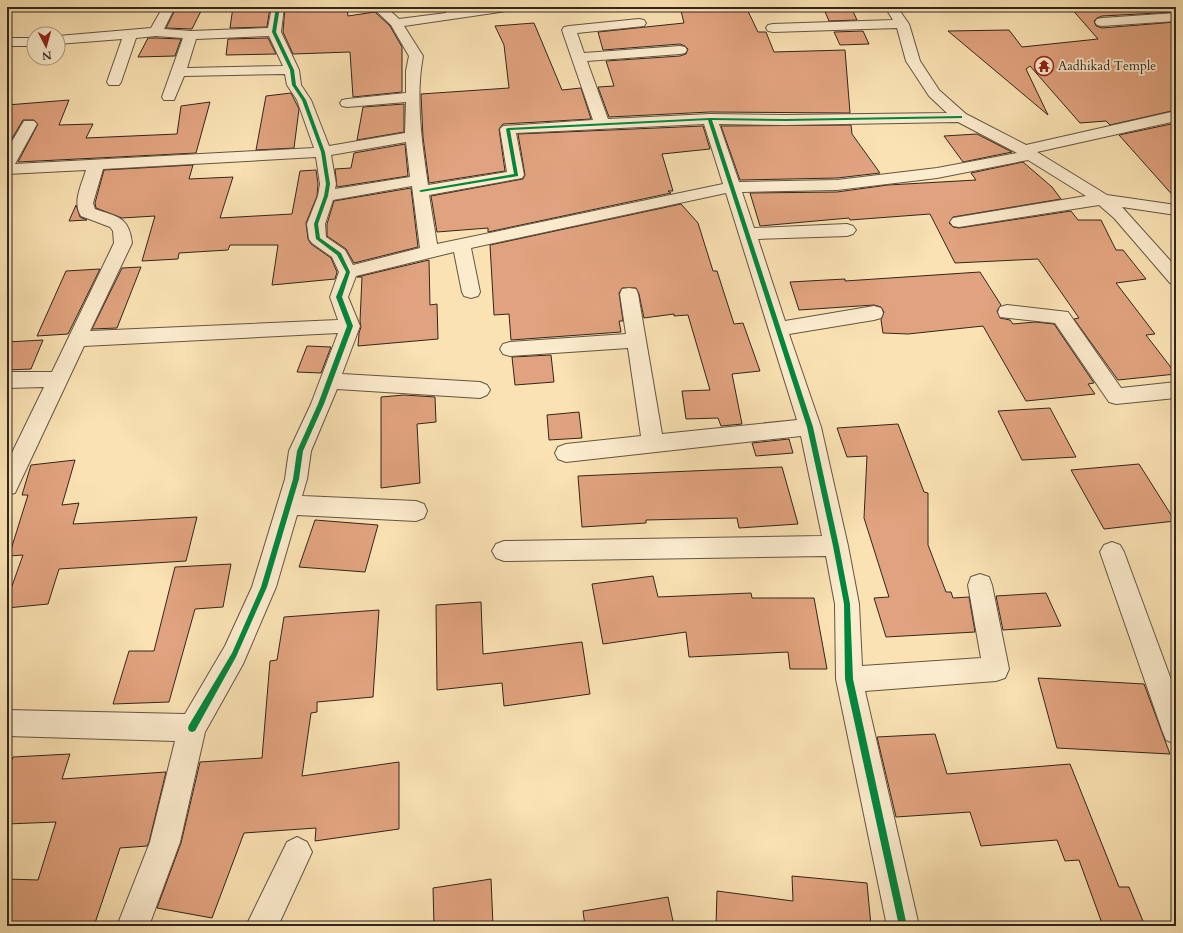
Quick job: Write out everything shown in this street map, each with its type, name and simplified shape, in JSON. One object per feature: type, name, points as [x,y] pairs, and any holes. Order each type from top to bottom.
[{"type":"street","points":[[156,32],[168,7]]},
{"type":"street","points":[[133,926],[165,842],[192,728],[234,655],[266,580],[296,479],[300,451],[321,404],[350,326],[339,297],[348,272],[339,254],[318,239],[316,224],[326,196],[328,184],[323,152],[304,100],[294,85],[292,70],[274,32],[278,7]]},
{"type":"street","points":[[378,7],[396,23],[416,56],[413,71],[413,136],[429,252]]},
{"type":"street","points":[[891,7],[902,24],[913,61],[934,93],[961,117],[1008,140],[1102,199],[1120,214],[1176,279]]},
{"type":"street","points":[[396,23],[453,11],[500,8]]},
{"type":"street","points":[[1102,22],[1176,17]]},
{"type":"street","points":[[602,125],[569,30],[640,23]]},
{"type":"street","points":[[773,28],[902,24]]},
{"type":"street","points":[[66,39],[156,32],[191,35],[274,32]]},
{"type":"street","points":[[114,82],[130,34]]},
{"type":"street","points":[[169,97],[191,35]]},
{"type":"street","points":[[7,42],[26,42]]},
{"type":"street","points":[[578,58],[680,50]]},
{"type":"street","points":[[179,72],[292,70]]},
{"type":"street","points":[[347,103],[413,97]]},
{"type":"street","points":[[348,272],[429,252],[732,187],[837,185],[937,173],[1027,153],[1176,116]]},
{"type":"street","points":[[326,196],[516,175],[508,129],[710,120],[961,117]]},
{"type":"street","points":[[710,120],[810,427],[847,604],[849,679],[903,926]]},
{"type":"street","points":[[7,164],[29,124]]},
{"type":"street","points":[[7,169],[323,152],[413,136]]},
{"type":"street","points":[[7,486],[60,379],[123,243],[122,230],[116,223],[88,212],[85,203],[96,164]]},
{"type":"street","points":[[959,222],[1102,199],[1176,210]]},
{"type":"street","points":[[748,234],[847,230]]},
{"type":"street","points":[[462,245],[471,292]]},
{"type":"street","points":[[629,294],[653,444]]},
{"type":"street","points":[[1007,312],[1060,317],[1116,396],[1176,390]]},
{"type":"street","points":[[778,329],[874,313]]},
{"type":"street","points":[[78,339],[350,326]]},
{"type":"street","points":[[510,349],[636,340]]},
{"type":"street","points":[[7,380],[60,379]]},
{"type":"street","points":[[329,381],[480,390]]},
{"type":"street","points":[[566,453],[810,427]]},
{"type":"street","points":[[288,505],[416,511]]},
{"type":"street","points":[[504,551],[836,546]]},
{"type":"street","points":[[1112,552],[1176,730]]},
{"type":"street","points":[[849,679],[996,669],[980,585]]},
{"type":"street","points":[[7,723],[192,728]]},
{"type":"street","points":[[262,926],[297,852]]},
{"type":"building","points":[[203,7],[192,29],[166,28],[176,8]]},
{"type":"building","points":[[233,7],[270,7],[267,27],[230,28]]},
{"type":"building","points":[[285,7],[347,7],[348,16],[375,12],[390,26],[402,47],[402,92],[353,97],[350,52],[293,54],[283,32]]},
{"type":"building","points":[[746,7],[758,32],[766,32],[774,52],[845,50],[850,113],[710,112],[609,117],[598,87],[614,86],[606,61],[680,56],[686,54],[688,49],[680,44],[603,50],[598,32],[684,23],[681,11]]},
{"type":"building","points":[[823,7],[851,7],[857,20],[829,21]]},
{"type":"building","points":[[1070,7],[1176,7],[1176,12],[1102,16],[1094,21],[1096,26],[1102,28],[1176,22],[1176,110],[1110,125],[1106,121],[1080,123],[1030,66],[1026,69],[1048,115],[948,31],[1009,30],[1022,47],[1098,39]]},
{"type":"building","points":[[534,23],[562,90],[581,88],[591,119],[503,124],[499,129],[505,171],[429,183],[423,137],[421,94],[509,88],[504,45],[495,26]]},
{"type":"building","points":[[863,31],[869,44],[840,45],[834,32]]},
{"type":"building","points":[[148,38],[181,39],[175,56],[138,57]]},
{"type":"building","points":[[268,38],[276,54],[226,55],[228,39]]},
{"type":"building","points":[[291,93],[299,109],[294,148],[256,150],[266,96]]},
{"type":"building","points":[[69,100],[59,125],[93,124],[86,138],[177,134],[181,106],[210,102],[196,153],[18,162],[38,124],[34,120],[23,120],[7,147],[7,105]]},
{"type":"building","points":[[404,104],[404,132],[357,140],[363,107]]},
{"type":"building","points":[[1176,123],[1176,199],[1119,135]]},
{"type":"building","points":[[851,125],[852,134],[880,173],[837,178],[740,180],[721,126]]},
{"type":"building","points":[[703,126],[710,149],[662,154],[673,191],[668,191],[671,193],[488,232],[488,228],[437,232],[431,196],[523,179],[525,175],[518,134]]},
{"type":"building","points":[[977,134],[1012,152],[963,162],[944,136]]},
{"type":"building","points":[[405,144],[408,176],[337,187],[335,169],[351,168],[354,153]]},
{"type":"building","points":[[1023,162],[1052,187],[1061,199],[953,217],[949,223],[953,227],[959,228],[1071,211],[1078,220],[1101,220],[1116,250],[1123,250],[1146,279],[1116,283],[1155,334],[1146,335],[1176,374],[1118,380],[1074,319],[1079,318],[1038,259],[955,263],[930,214],[850,220],[849,218],[760,226],[750,193],[837,192],[888,185],[976,180],[971,173]]},
{"type":"building","points":[[193,165],[189,179],[233,177],[220,218],[292,214],[300,171],[316,170],[318,184],[317,196],[306,223],[308,239],[311,244],[331,258],[337,272],[335,279],[272,285],[278,245],[230,245],[228,250],[179,253],[178,259],[142,261],[155,216],[122,218],[96,208],[95,203],[104,170]]},
{"type":"building","points":[[411,188],[418,247],[354,263],[346,249],[327,236],[327,224],[334,201]]},
{"type":"building","points":[[681,204],[698,223],[713,271],[717,271],[734,324],[743,323],[760,371],[732,374],[742,424],[721,426],[718,418],[686,419],[682,391],[710,390],[688,315],[674,316],[674,314],[644,318],[639,294],[636,288],[622,288],[619,293],[623,321],[619,321],[621,332],[511,340],[509,314],[494,315],[490,245]]},
{"type":"building","points":[[76,205],[80,217],[87,220],[69,221]]},
{"type":"building","points":[[429,260],[430,305],[437,304],[438,339],[358,346],[361,327],[362,277],[357,277]]},
{"type":"building","points":[[141,267],[117,328],[92,329],[122,268]]},
{"type":"building","points":[[100,269],[68,334],[37,336],[66,271]]},
{"type":"building","points":[[980,272],[1001,305],[997,311],[1000,318],[1010,320],[1013,324],[1035,322],[1054,324],[1094,383],[1088,384],[1095,394],[1026,401],[983,326],[908,334],[883,333],[881,320],[884,312],[881,307],[874,305],[799,310],[790,282],[845,279],[845,281]]},
{"type":"building","points":[[43,340],[31,369],[7,370],[7,342]]},
{"type":"building","points":[[307,346],[331,347],[321,373],[297,372]]},
{"type":"building","points":[[551,355],[554,382],[515,385],[512,357]]},
{"type":"building","points":[[404,395],[435,397],[436,422],[417,424],[420,483],[381,488],[381,397]]},
{"type":"building","points":[[1050,408],[1076,457],[1022,460],[998,411]]},
{"type":"building","points":[[579,412],[582,438],[549,440],[547,415]]},
{"type":"building","points":[[898,424],[924,492],[928,493],[928,545],[946,592],[951,592],[953,598],[969,597],[975,632],[886,637],[874,598],[889,597],[864,518],[867,456],[847,457],[837,428]]},
{"type":"building","points":[[789,439],[793,453],[756,456],[752,443]]},
{"type":"building","points":[[75,460],[62,505],[79,503],[73,524],[197,517],[186,561],[59,569],[48,604],[7,608],[7,600],[23,555],[9,556],[28,495],[22,495],[31,465]]},
{"type":"building","points":[[1139,464],[1175,521],[1104,529],[1071,470]]},
{"type":"building","points":[[782,467],[798,524],[739,528],[737,518],[646,520],[646,523],[582,527],[578,476]]},
{"type":"building","points":[[315,520],[378,525],[365,572],[299,567]]},
{"type":"building","points":[[231,564],[223,607],[195,609],[169,702],[113,704],[129,651],[154,651],[175,567]]},
{"type":"building","points":[[653,576],[658,597],[751,593],[752,598],[814,598],[827,669],[790,669],[788,652],[689,657],[686,632],[603,644],[592,584]]},
{"type":"building","points":[[1046,593],[1061,626],[1003,630],[996,596]]},
{"type":"building","points":[[481,602],[483,654],[582,642],[590,694],[504,706],[502,683],[437,690],[436,605]]},
{"type":"building","points":[[379,610],[373,697],[317,702],[317,712],[311,713],[302,776],[399,762],[399,829],[315,841],[316,828],[244,833],[212,918],[157,908],[181,843],[200,762],[262,758],[270,661],[277,660],[284,617]]},
{"type":"building","points":[[1038,678],[1144,684],[1170,754],[1057,748]]},
{"type":"building","points":[[935,734],[947,774],[1070,764],[1119,887],[1129,887],[1145,926],[1103,926],[1079,860],[1065,861],[1057,840],[981,846],[970,812],[896,817],[877,737]]},
{"type":"building","points":[[70,754],[62,779],[166,772],[149,842],[147,846],[120,848],[94,926],[7,926],[7,879],[38,880],[56,822],[7,824],[7,772],[13,757]]},
{"type":"building","points":[[792,876],[867,883],[871,926],[716,926],[717,891],[793,901]]},
{"type":"building","points":[[491,879],[493,926],[434,926],[433,888]]},
{"type":"building","points":[[668,897],[674,926],[585,926],[583,911]]},
{"type":"cycle path","points":[[192,728],[234,655],[264,587],[296,479],[300,451],[321,404],[350,326],[339,297],[348,272],[339,254],[318,239],[316,224],[326,196],[328,184],[323,152],[304,100],[294,85],[292,70],[274,32],[278,7]]},
{"type":"cycle path","points":[[421,191],[516,175],[508,129],[710,119],[786,120],[961,117]]},
{"type":"cycle path","points":[[710,119],[810,427],[847,604],[849,679],[903,926]]},
{"type":"place","name":"Aadhikad Temple","points":[[1044,66]]}]
